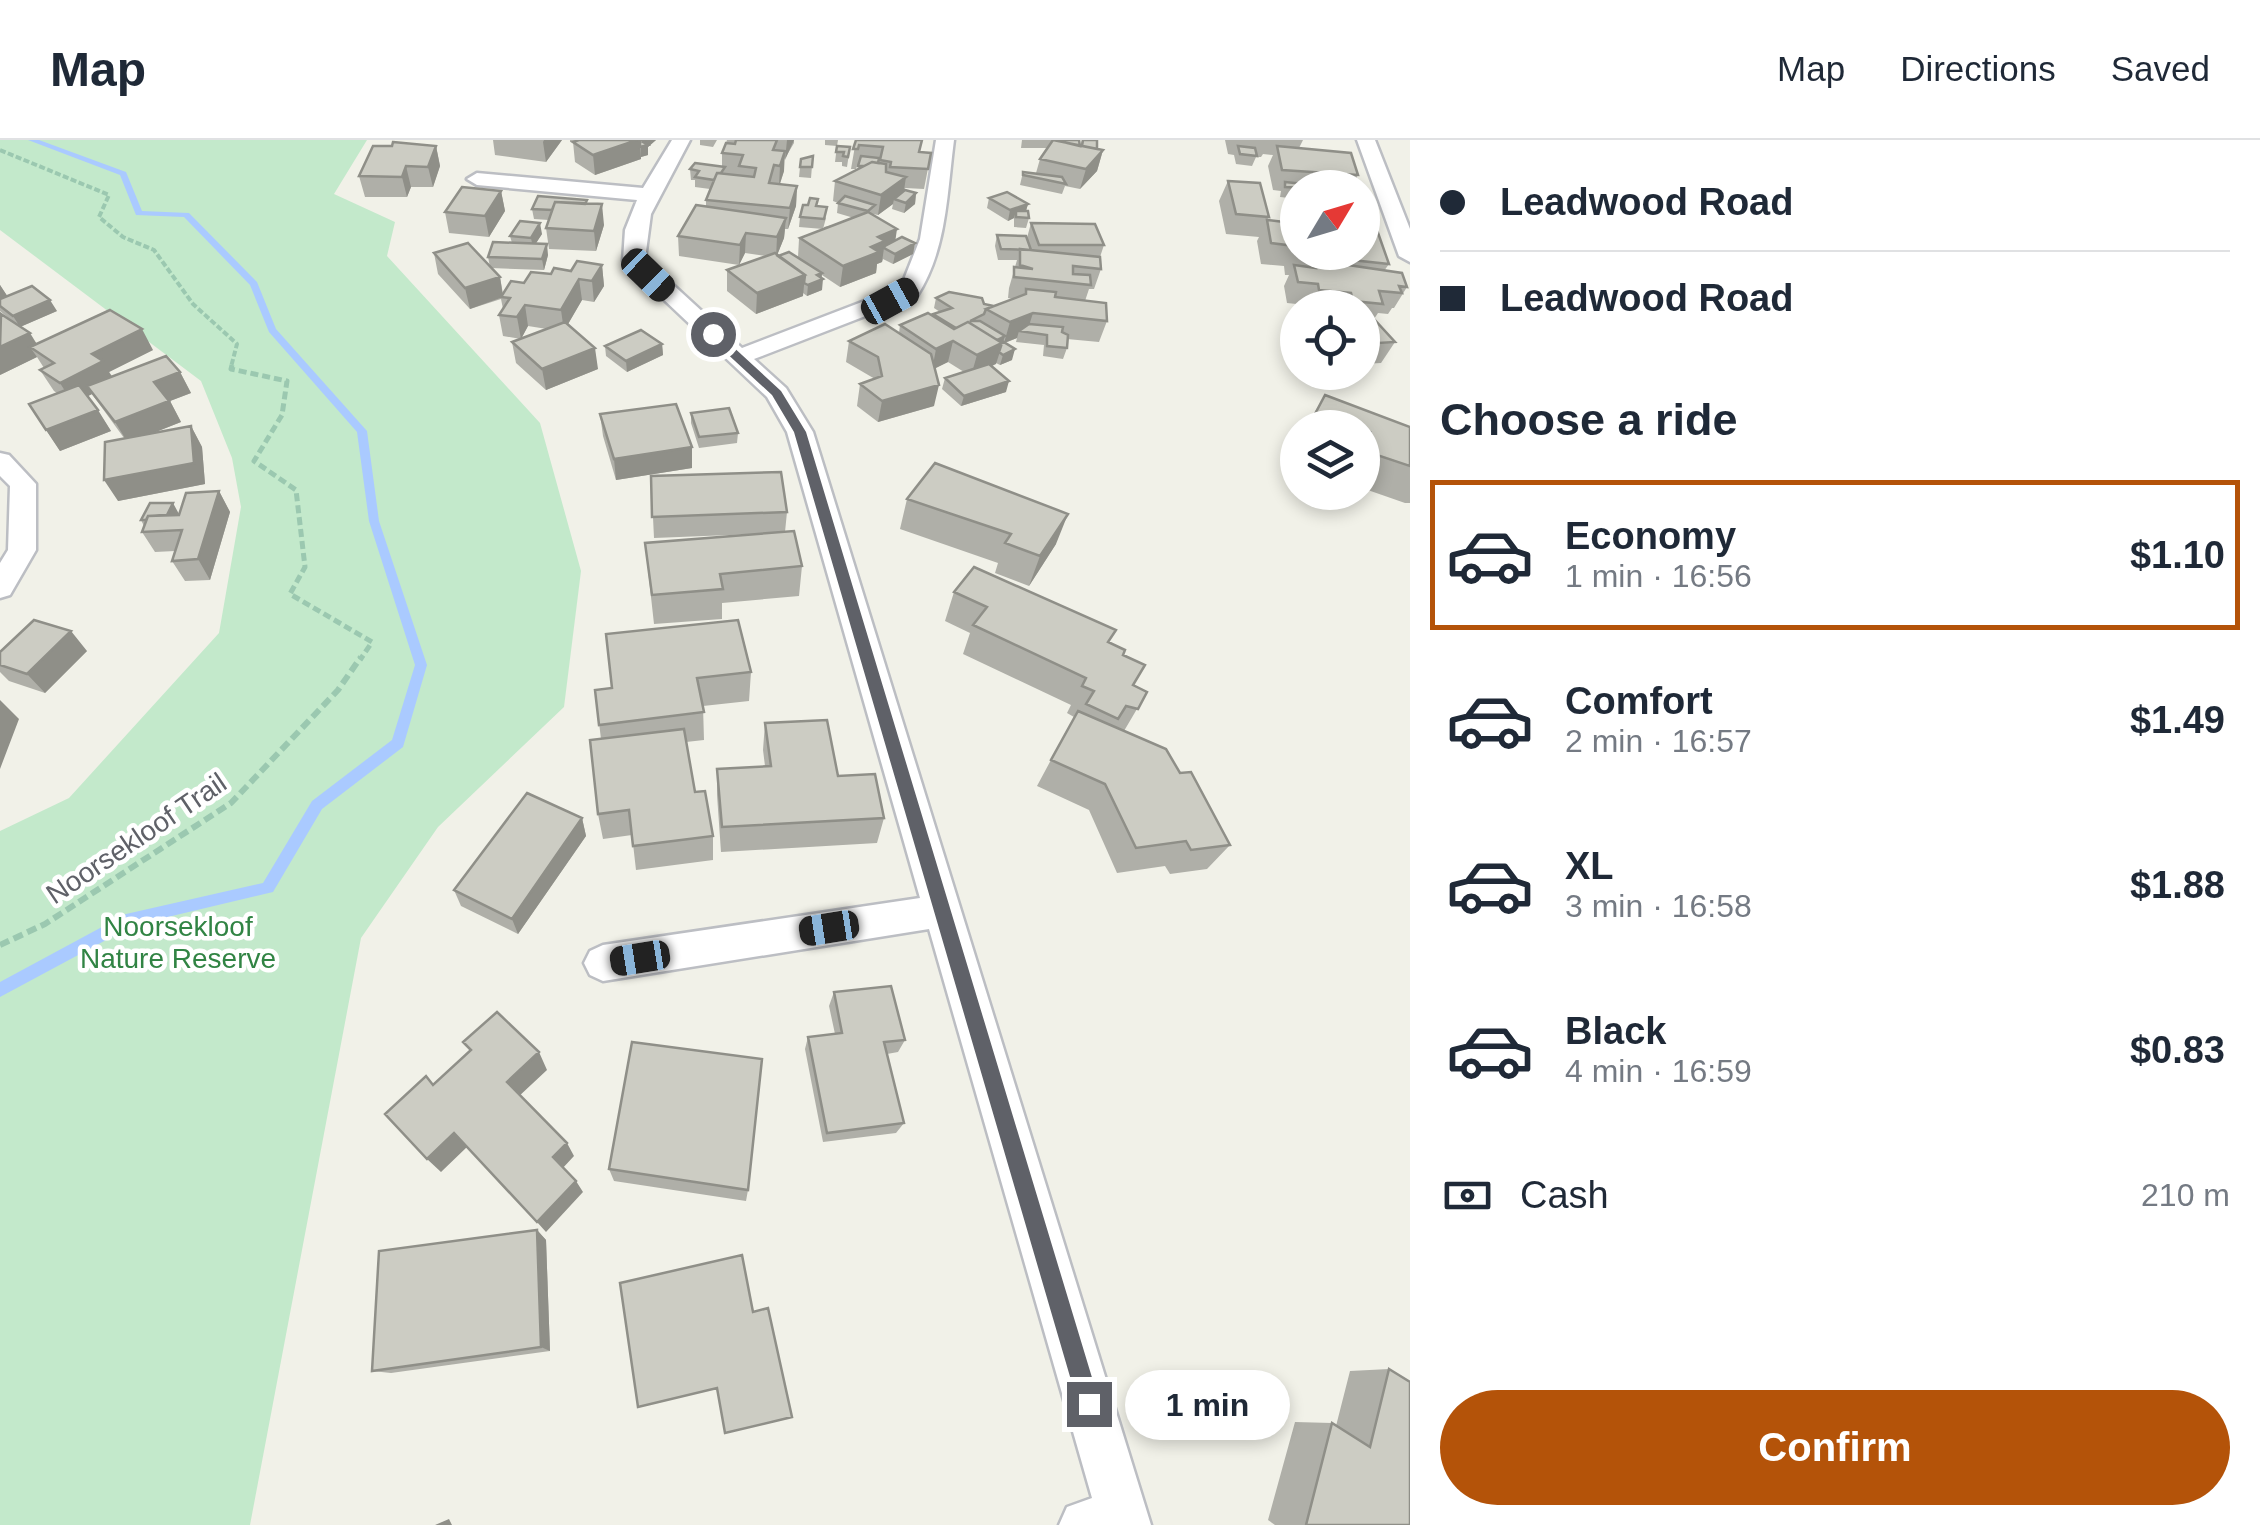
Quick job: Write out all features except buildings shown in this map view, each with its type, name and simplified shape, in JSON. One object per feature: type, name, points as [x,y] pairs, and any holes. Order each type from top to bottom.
[{"type":"street","points":[[680,140],[631,244],[634,261],[777,393],[800,432],[942,911],[1111,1522]]},
{"type":"street","points":[[739,357],[909,291],[918,280],[926,254],[945,140]]},
{"type":"street","points":[[1366,140],[1410,256]]},
{"type":"street","points":[[477,178],[652,195]]},
{"type":"street","points":[[0,461],[22,484],[22,550],[0,588]]},
{"type":"street","points":[[602,964],[942,911]]},
{"type":"path","name":"Noorsekloof Trail","points":[[0,150],[109,195],[99,217],[123,237],[154,250],[168,264],[193,304],[237,344],[231,369],[287,381],[282,415],[254,461],[296,490],[305,567],[290,594],[372,642],[338,690],[231,803],[45,924],[0,945]]},
{"type":"green space","name":"Noorsekloof Nature Reserve","points":[[0,140],[367,140],[334,194],[395,222],[387,256],[540,423],[581,571],[564,707],[438,827],[361,938],[250,1525],[0,1525],[0,831],[69,798],[219,633],[241,507],[232,458],[201,381],[0,230]]},
{"type":"waterway","points":[[0,990],[131,919],[268,888],[317,805],[398,743],[421,665],[374,521],[362,431],[272,330],[254,284],[186,215],[139,213],[123,174],[32,140]]},
{"type":"route","points":[[713,334],[777,393],[800,432],[1089,1404]]}]
